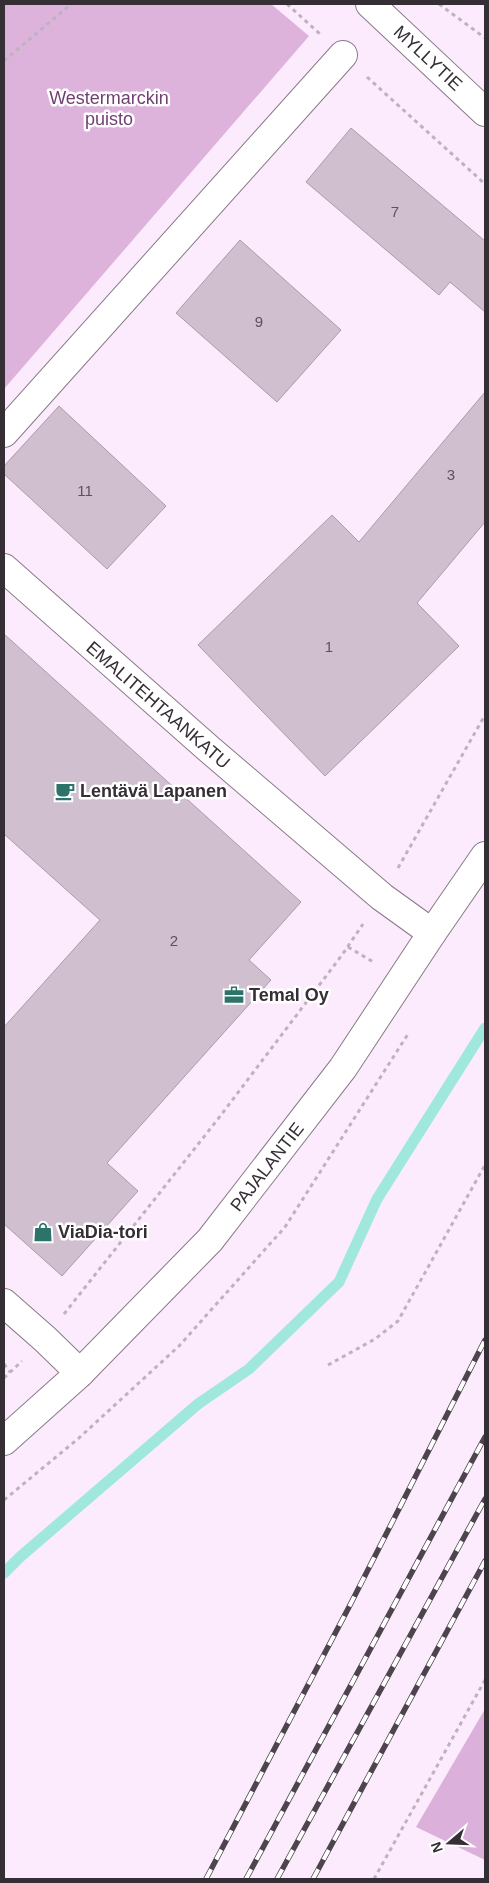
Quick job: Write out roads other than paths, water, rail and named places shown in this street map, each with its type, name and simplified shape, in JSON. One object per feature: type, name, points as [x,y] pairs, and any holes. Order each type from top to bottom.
[{"type":"street","name":"MYLLYTIE","points":[[370,4],[485,112]]},
{"type":"street","points":[[4,433],[343,55]]},
{"type":"street","name":"EMALITEHTAANKATU","points":[[4,568],[209,750],[382,897],[432,933]]},
{"type":"street","name":"PAJALANTIE","points":[[4,1441],[80,1372],[210,1240],[343,1068],[485,856]]},
{"type":"street","points":[[4,1302],[80,1372]]},
{"type":"waterway","points":[[4,1573],[20,1557],[198,1404],[249,1369],[339,1282],[377,1199],[485,1028]]},
{"type":"railway","points":[[206,1879],[349,1607],[485,1340]]},
{"type":"railway","points":[[246,1879],[485,1437]]},
{"type":"railway","points":[[277,1879],[485,1499]]},
{"type":"railway","points":[[313,1879],[485,1561]]},
{"type":"place","name":"Lentävä Lapanen","points":[[65,791]]},
{"type":"place","name":"Temal Oy","points":[[234,995]]},
{"type":"place","name":"ViaDia-tori","points":[[43,1232]]},
{"type":"park label","name":"Westermarckin puisto","points":[[109,108]]}]
